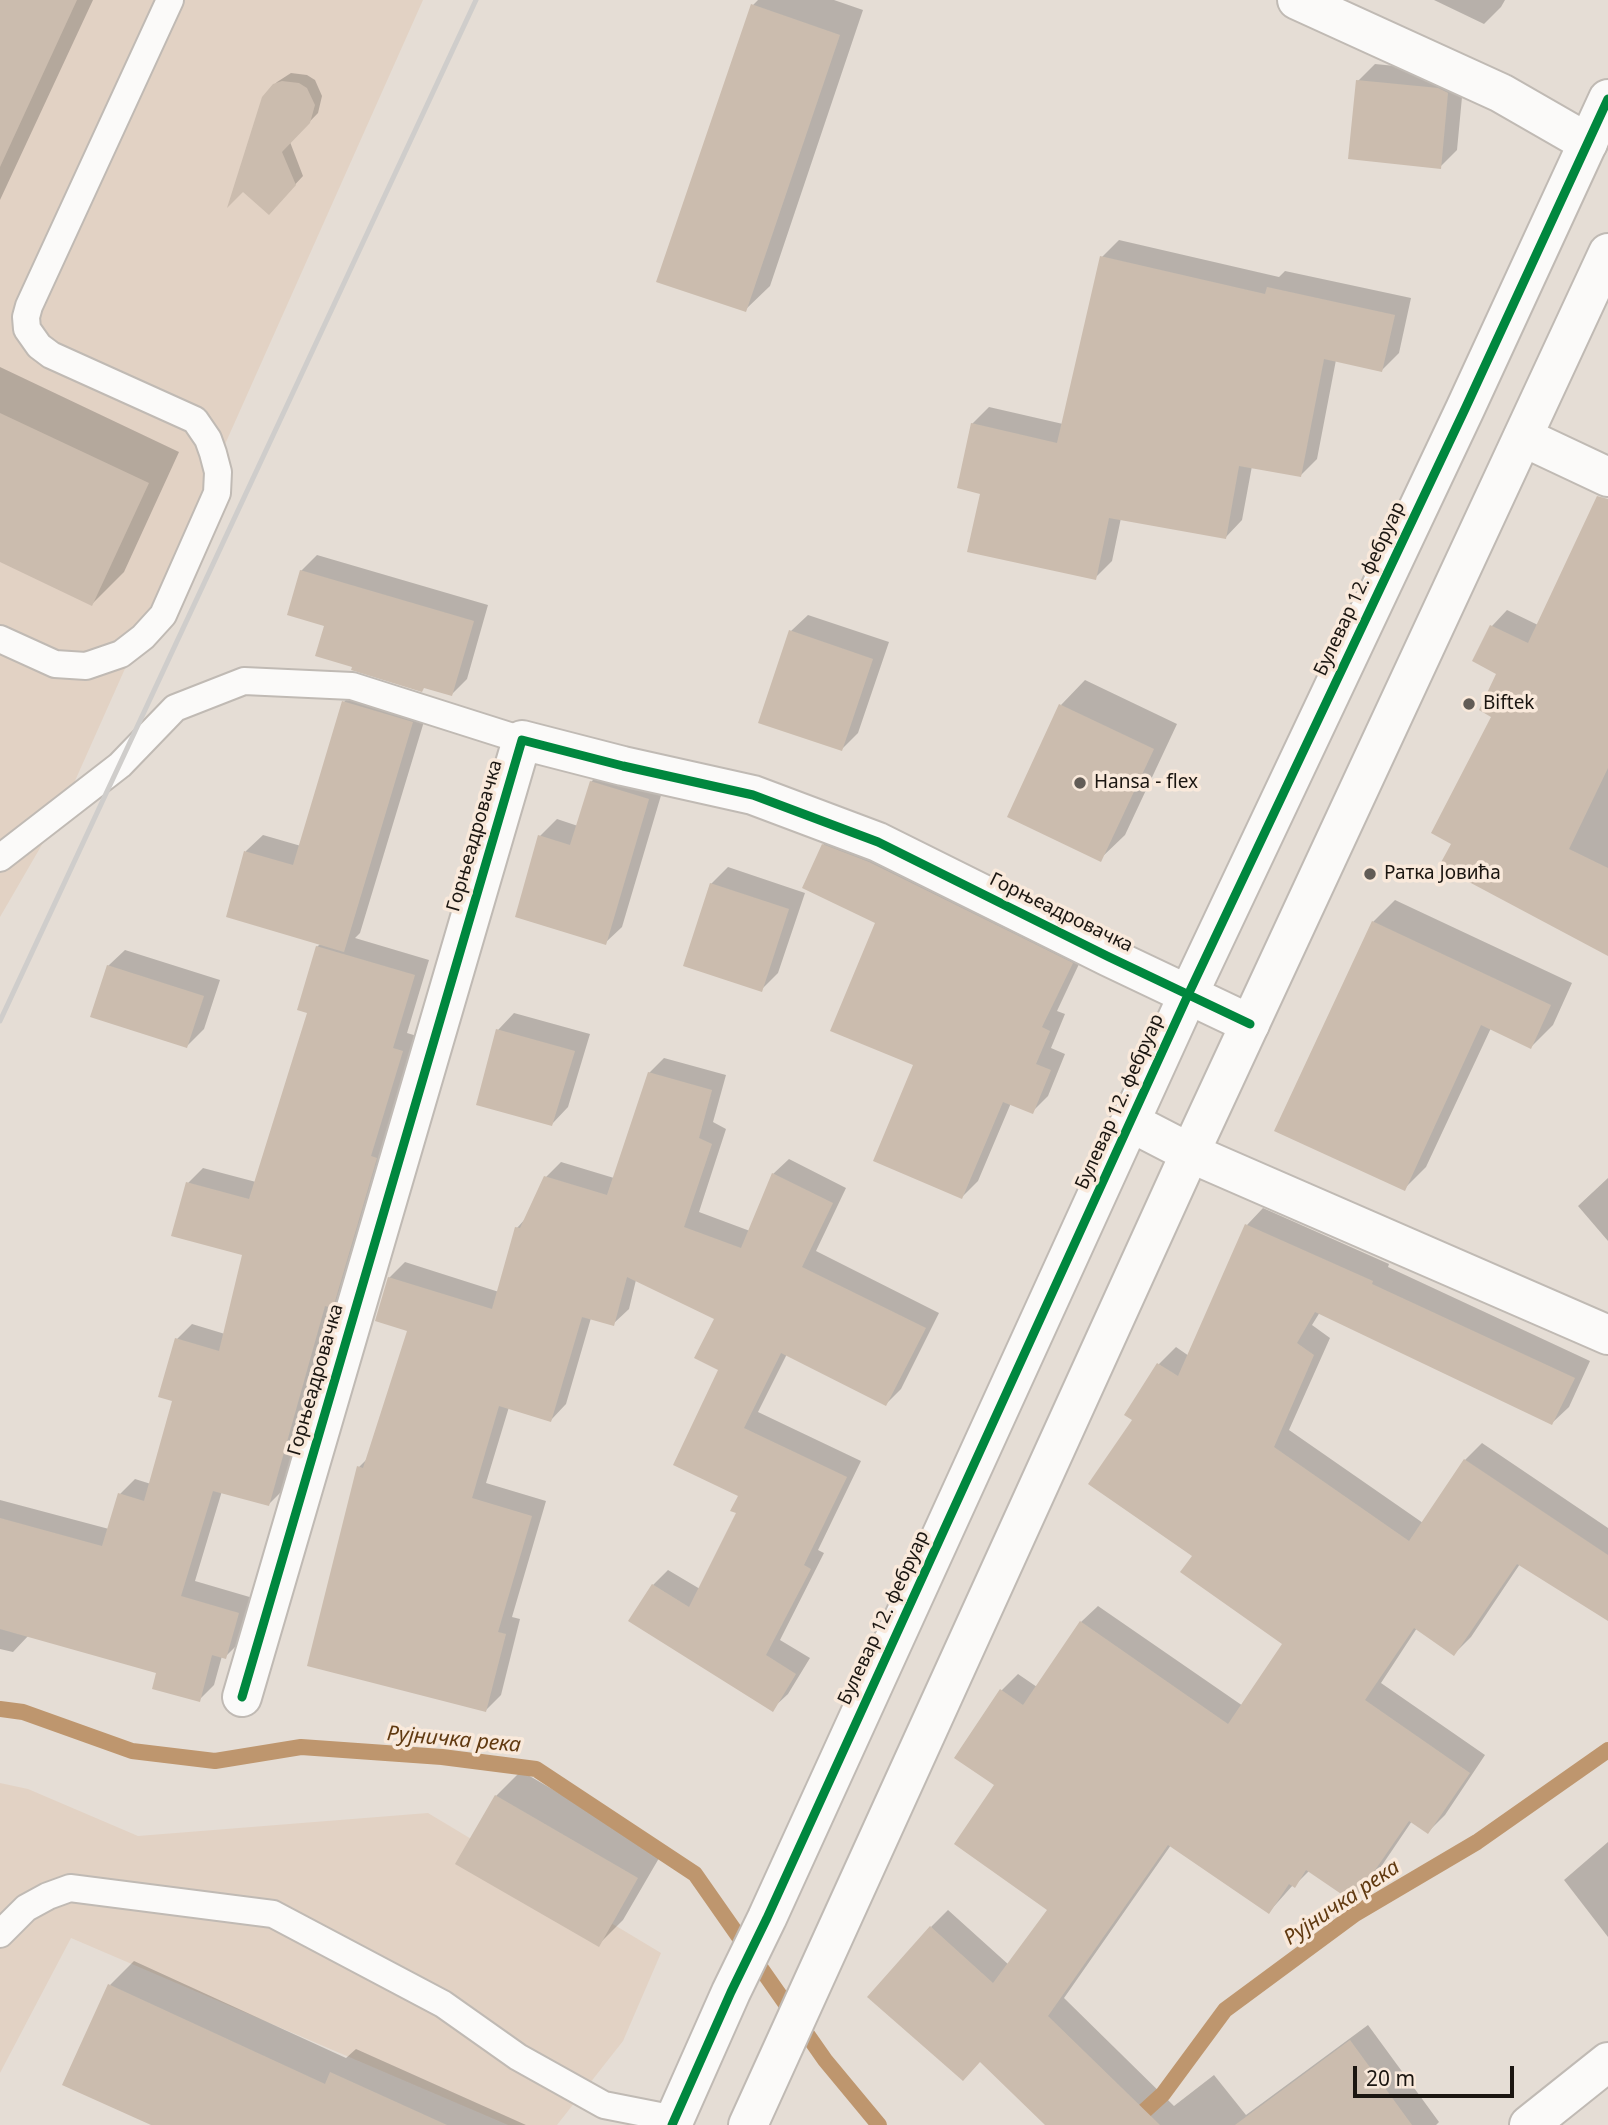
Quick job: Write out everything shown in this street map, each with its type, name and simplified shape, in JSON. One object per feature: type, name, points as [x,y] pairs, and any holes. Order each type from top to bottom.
[{"type":"main road","points":[[1297,0],[1501,93],[1588,143]]},
{"type":"main road","name":"Булевар 12. фебруар","points":[[678,2123],[731,1992],[1188,995],[1608,99]]},
{"type":"main road","points":[[748,2125],[1190,1153],[1608,253]]},
{"type":"main road","points":[[1523,437],[1608,477]]},
{"type":"main road","name":"Горњеадровачка","points":[[242,1697],[522,740],[753,795],[878,842],[1250,1024]]},
{"type":"main road","points":[[1130,1122],[1190,1153],[1608,1335]]},
{"type":"main road","points":[[1529,2125],[1608,2062]]},
{"type":"lane","points":[[0,639],[55,664],[86,666],[121,654],[143,637],[163,615],[218,492],[218,472],[213,453],[208,439],[195,420],[51,355],[39,346],[27,329],[29,306],[170,0]]},
{"type":"lane","points":[[0,858],[120,765],[175,708],[244,681],[352,686],[522,740]]},
{"type":"lane","points":[[0,1934],[26,1908],[70,1888],[273,1914],[443,2004],[599,2115],[678,2123]]},
{"type":"shaded area","points":[[0,0],[423,0],[62,810],[0,917]]},
{"type":"shaded area","points":[[0,1783],[28,1789],[138,1836],[428,1813],[661,1953],[623,2041],[557,2125],[508,2125],[71,1938],[0,2073]]},
{"type":"building","points":[[0,0],[77,0],[0,167]]},
{"type":"building","points":[[751,4],[840,35],[746,312],[656,282]]},
{"type":"building","points":[[1356,80],[1438,88],[1448,93],[1441,169],[1348,159]]},
{"type":"building","points":[[282,81],[299,83],[307,88],[315,105],[310,123],[282,152],[296,185],[269,215],[243,192],[227,208],[262,97],[273,84]]},
{"type":"building","points":[[1100,256],[1265,294],[1267,287],[1395,315],[1382,372],[1324,359],[1301,477],[1239,466],[1226,539],[1109,518],[1096,580],[967,552],[980,494],[957,488],[971,423],[1057,443]]},
{"type":"building","points":[[0,413],[149,483],[92,606],[0,562]]},
{"type":"building","points":[[1597,496],[1608,499],[1608,768],[1569,849],[1608,868],[1608,956],[1439,866],[1451,844],[1431,833],[1491,717],[1479,710],[1496,674],[1472,661],[1490,625],[1528,643]]},
{"type":"building","points":[[300,570],[474,621],[452,696],[424,688],[422,692],[315,656],[324,626],[287,615]]},
{"type":"building","points":[[789,630],[873,659],[842,751],[758,723]]},
{"type":"building","points":[[342,701],[413,722],[344,952],[226,917],[244,851],[293,865]]},
{"type":"building","name":"Hansa - flex","points":[[1059,704],[1154,749],[1101,862],[1007,817]]},
{"type":"building","points":[[590,781],[649,799],[606,945],[515,917],[538,835],[570,845]]},
{"type":"building","points":[[822,844],[869,862],[1073,963],[1042,1027],[1050,1031],[1036,1064],[1051,1070],[1033,1114],[1003,1102],[962,1199],[873,1161],[913,1065],[830,1031],[875,923],[802,888]]},
{"type":"building","points":[[710,883],[789,909],[762,992],[683,966]]},
{"type":"building","points":[[1372,921],[1551,1005],[1531,1049],[1481,1025],[1405,1191],[1274,1131]]},
{"type":"building","points":[[316,946],[415,975],[393,1048],[403,1051],[371,1156],[377,1158],[333,1308],[325,1306],[269,1506],[213,1491],[181,1596],[239,1613],[226,1659],[212,1655],[200,1702],[152,1689],[156,1673],[0,1629],[0,1518],[102,1546],[118,1493],[144,1501],[172,1401],[158,1397],[175,1338],[219,1351],[242,1255],[171,1236],[186,1182],[249,1199],[307,1013],[297,1010]]},
{"type":"building","points":[[107,965],[204,996],[187,1048],[90,1017]]},
{"type":"building","points":[[496,1029],[575,1051],[552,1126],[476,1105]]},
{"type":"building","points":[[648,1072],[712,1090],[699,1138],[712,1144],[684,1227],[741,1248],[772,1173],[833,1203],[802,1267],[926,1328],[886,1406],[781,1353],[744,1428],[847,1477],[804,1565],[811,1569],[766,1655],[796,1674],[773,1712],[628,1621],[652,1584],[689,1607],[736,1513],[730,1511],[738,1496],[673,1465],[718,1370],[694,1358],[714,1319],[627,1277],[614,1326],[582,1317],[551,1422],[499,1406],[472,1498],[532,1516],[498,1632],[506,1634],[486,1712],[307,1666],[357,1466],[363,1468],[407,1331],[375,1321],[388,1277],[492,1309],[515,1227],[520,1228],[544,1176],[607,1195]]},
{"type":"building","points":[[1245,1224],[1373,1281],[1372,1284],[1575,1378],[1552,1425],[1315,1312],[1297,1343],[1314,1355],[1274,1447],[1409,1541],[1464,1459],[1608,1555],[1608,1621],[1517,1564],[1454,1656],[1414,1628],[1365,1700],[1470,1773],[1428,1834],[1409,1821],[1353,1902],[1306,1870],[1295,1888],[1289,1884],[1269,1914],[1168,1845],[1048,2016],[1160,2125],[1045,2125],[980,2062],[963,2081],[867,1997],[930,1926],[993,1983],[1047,1910],[954,1844],[994,1785],[954,1758],[1000,1689],[1023,1705],[1080,1621],[1228,1724],[1282,1644],[1180,1572],[1192,1556],[1088,1484],[1132,1420],[1124,1415],[1157,1363],[1178,1376]]},
{"type":"building","points":[[495,1795],[638,1878],[599,1947],[455,1864]]},
{"type":"building","points":[[108,1984],[325,2084],[330,2072],[447,2125],[151,2125],[62,2085]]},
{"type":"building","points":[[1350,2040],[1412,2125],[1235,2125]]},
{"type":"waterway","name":"Рујничка река","points":[[0,1709],[23,1712],[132,1751],[215,1761],[301,1747],[442,1757],[536,1769],[695,1874],[825,2060],[879,2125]]},
{"type":"waterway","name":"Рујничка река","points":[[1129,2125],[1163,2094],[1225,2010],[1355,1914],[1477,1842],[1608,1750]]},
{"type":"railway","points":[[0,1021],[476,0]]},
{"type":"cycle path","points":[[672,2125],[1188,995],[1608,99]]},
{"type":"cycle path","points":[[242,1697],[522,740],[753,795],[878,842],[1250,1024]]},
{"type":"place","name":"Biftek","points":[[1469,704]]},
{"type":"place","name":"Hansa - flex","points":[[1080,783]]},
{"type":"place","name":"Ратка Јовића","points":[[1370,874]]}]
